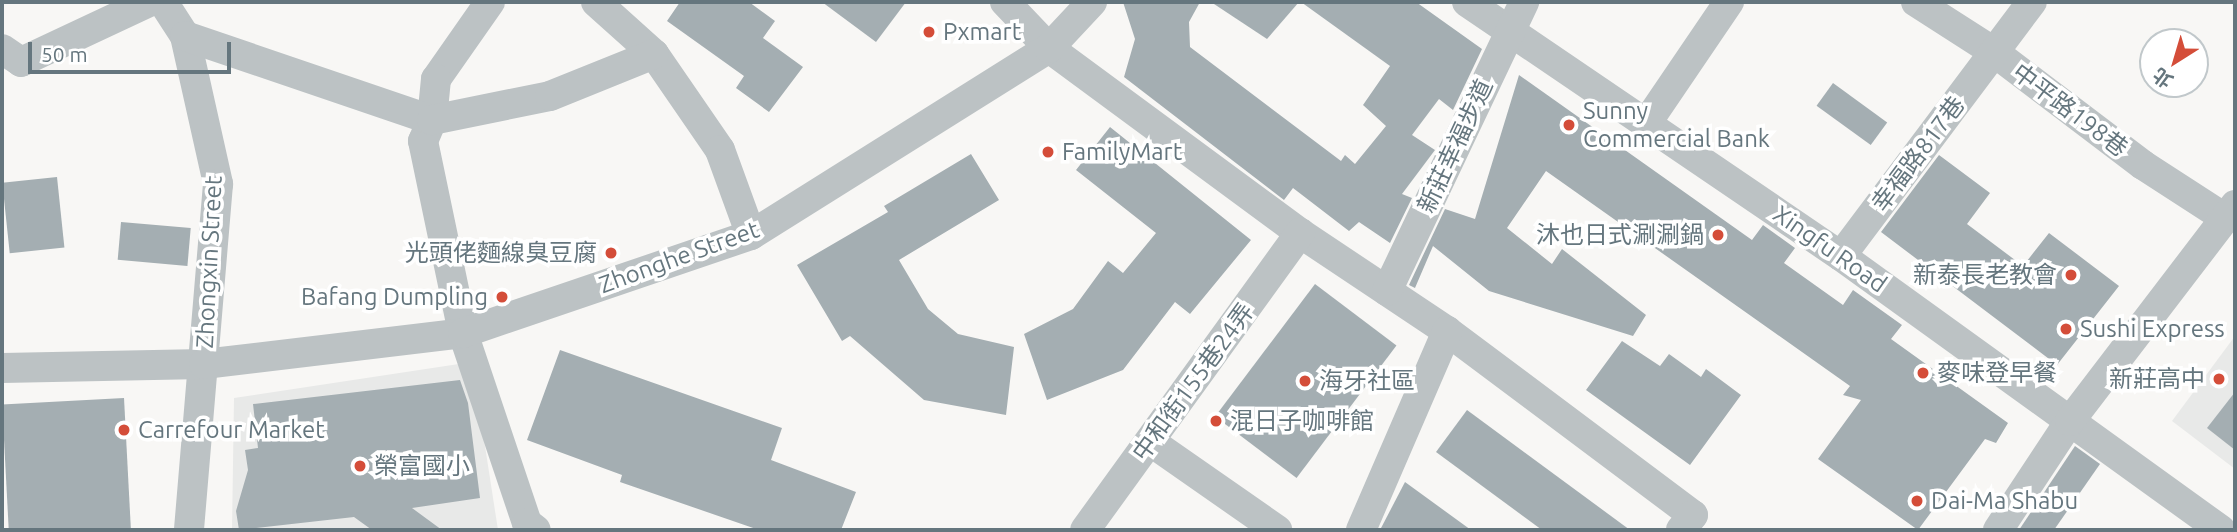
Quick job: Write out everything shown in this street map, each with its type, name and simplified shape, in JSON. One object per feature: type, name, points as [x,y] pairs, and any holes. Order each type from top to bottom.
[{"type":"street","points":[[2,49],[21,62],[149,2]]},
{"type":"street","name":"Zhongxin Street","points":[[163,2],[185,36],[218,184],[189,530]]},
{"type":"street","points":[[596,2],[654,54],[720,150],[751,236]]},
{"type":"street","points":[[1005,2],[1049,48],[1300,233],[1447,331],[1693,515],[1681,530]]},
{"type":"street","name":"Zhonghe Street","points":[[2,368],[204,364],[463,333],[751,236],[1049,48],[1092,2]]},
{"type":"street","name":"Xingfu Road","points":[[1467,2],[1841,256],[2221,530]]},
{"type":"street","name":"新莊幸福步道","points":[[1387,291],[1524,2]]},
{"type":"street","points":[[1646,124],[1729,2]]},
{"type":"street","name":"中平路198巷","points":[[1916,2],[1994,52],[2143,165],[2230,211]]},
{"type":"street","name":"幸福路817巷","points":[[1841,256],[2032,2]]},
{"type":"street","points":[[486,3],[436,79],[432,120],[423,141],[463,333],[527,523],[536,530]]},
{"type":"street","points":[[185,36],[432,120],[550,96],[654,54]]},
{"type":"street","points":[[1998,530],[2070,421],[2230,211]]},
{"type":"street","name":"中和街155巷24弄","points":[[1086,530],[1300,233]]},
{"type":"street","points":[[1361,530],[1447,331]]},
{"type":"street","points":[[1151,442],[1277,530]]},
{"type":"shaded area","name":"新莊高中","points":[[2235,336],[2235,469],[2172,421]]},
{"type":"shaded area","name":"榮富國小","points":[[472,362],[498,530],[232,530],[234,398]]},
{"type":"building","points":[[680,2],[749,2],[775,21],[763,38],[803,67],[769,112],[736,88],[744,76],[667,21]]},
{"type":"building","points":[[822,2],[906,2],[876,42]]},
{"type":"building","points":[[1123,2],[1200,2],[1189,22],[1190,47],[1341,161],[1345,155],[1355,164],[1386,126],[1363,105],[1390,66],[1301,2],[1416,2],[1482,49],[1453,110],[1439,99],[1412,135],[1435,150],[1402,194],[1412,198],[1390,243],[1359,222],[1349,231],[1293,188],[1284,200],[1124,77],[1135,39]]},
{"type":"building","points":[[1211,2],[1299,2],[1267,39]]},
{"type":"building","points":[[1519,75],[1752,240],[1763,225],[1795,248],[1784,263],[1843,305],[1853,290],[1902,325],[1891,339],[2008,423],[1996,443],[1985,439],[1918,530],[1818,459],[1861,400],[1843,395],[1850,386],[1546,171],[1507,228],[1552,264],[1562,249],[1646,315],[1633,336],[1489,291],[1433,246],[1415,288],[1409,285],[1445,209],[1475,219]]},
{"type":"building","points":[[1833,83],[1887,122],[1871,145],[1817,106]]},
{"type":"building","points":[[1110,127],[1251,240],[1190,314],[1175,302],[1123,370],[1047,400],[1024,334],[1073,309],[1108,261],[1123,273],[1156,233],[1076,170]]},
{"type":"building","points":[[971,154],[999,200],[899,260],[928,309],[958,334],[1014,347],[1006,415],[924,400],[850,336],[842,341],[797,265],[888,212],[884,206]]},
{"type":"building","points":[[1939,155],[1990,193],[1967,224],[2023,266],[2049,233],[2119,286],[2057,365],[1881,232]]},
{"type":"building","points":[[57,177],[64,248],[10,253],[2,183]]},
{"type":"building","points":[[121,222],[191,228],[187,266],[118,260]]},
{"type":"building","name":"海牙社區","points":[[1315,284],[1396,345],[1297,478],[1215,417]]},
{"type":"building","points":[[1622,341],[1660,366],[1669,354],[1701,377],[1706,369],[1741,395],[1690,465],[1586,390]]},
{"type":"building","points":[[560,350],[782,428],[771,460],[856,492],[841,530],[759,530],[620,482],[622,475],[527,440]]},
{"type":"building","name":"榮富國小","points":[[460,380],[468,403],[480,498],[412,508],[442,530],[372,530],[354,517],[239,530],[236,511],[248,470],[245,450],[258,448],[253,404]]},
{"type":"building","points":[[2235,392],[2235,450],[2207,428]]},
{"type":"building","points":[[124,398],[131,530],[9,530],[2,404]]},
{"type":"building","points":[[1467,410],[1630,530],[1542,530],[1436,452]]},
{"type":"building","points":[[2075,446],[2100,464],[2054,530],[2019,530]]},
{"type":"building","points":[[1405,482],[1471,530],[1380,530]]},
{"type":"place","name":"Pxmart","points":[[929,32]]},
{"type":"place","name":"Sunny Commercial Bank","points":[[1569,125]]},
{"type":"place","name":"FamilyMart","points":[[1048,152]]},
{"type":"place","name":"沐也日式涮涮鍋","points":[[1718,235]]},
{"type":"place","name":"光頭佬麵線臭豆腐","points":[[611,253]]},
{"type":"place","name":"新泰長老教會","points":[[2071,275]]},
{"type":"place","name":"Bafang Dumpling","points":[[502,297]]},
{"type":"place","name":"Sushi Express","points":[[2066,329]]},
{"type":"place","name":"麥味登早餐","points":[[1923,373]]},
{"type":"place","name":"新莊高中","points":[[2219,379]]},
{"type":"place","name":"海牙社區","points":[[1305,381]]},
{"type":"place","name":"混日子咖啡館","points":[[1216,421]]},
{"type":"place","name":"Carrefour Market","points":[[124,430]]},
{"type":"place","name":"榮富國小","points":[[360,466]]},
{"type":"place","name":"Dai-Ma Shabu","points":[[1917,501]]}]
